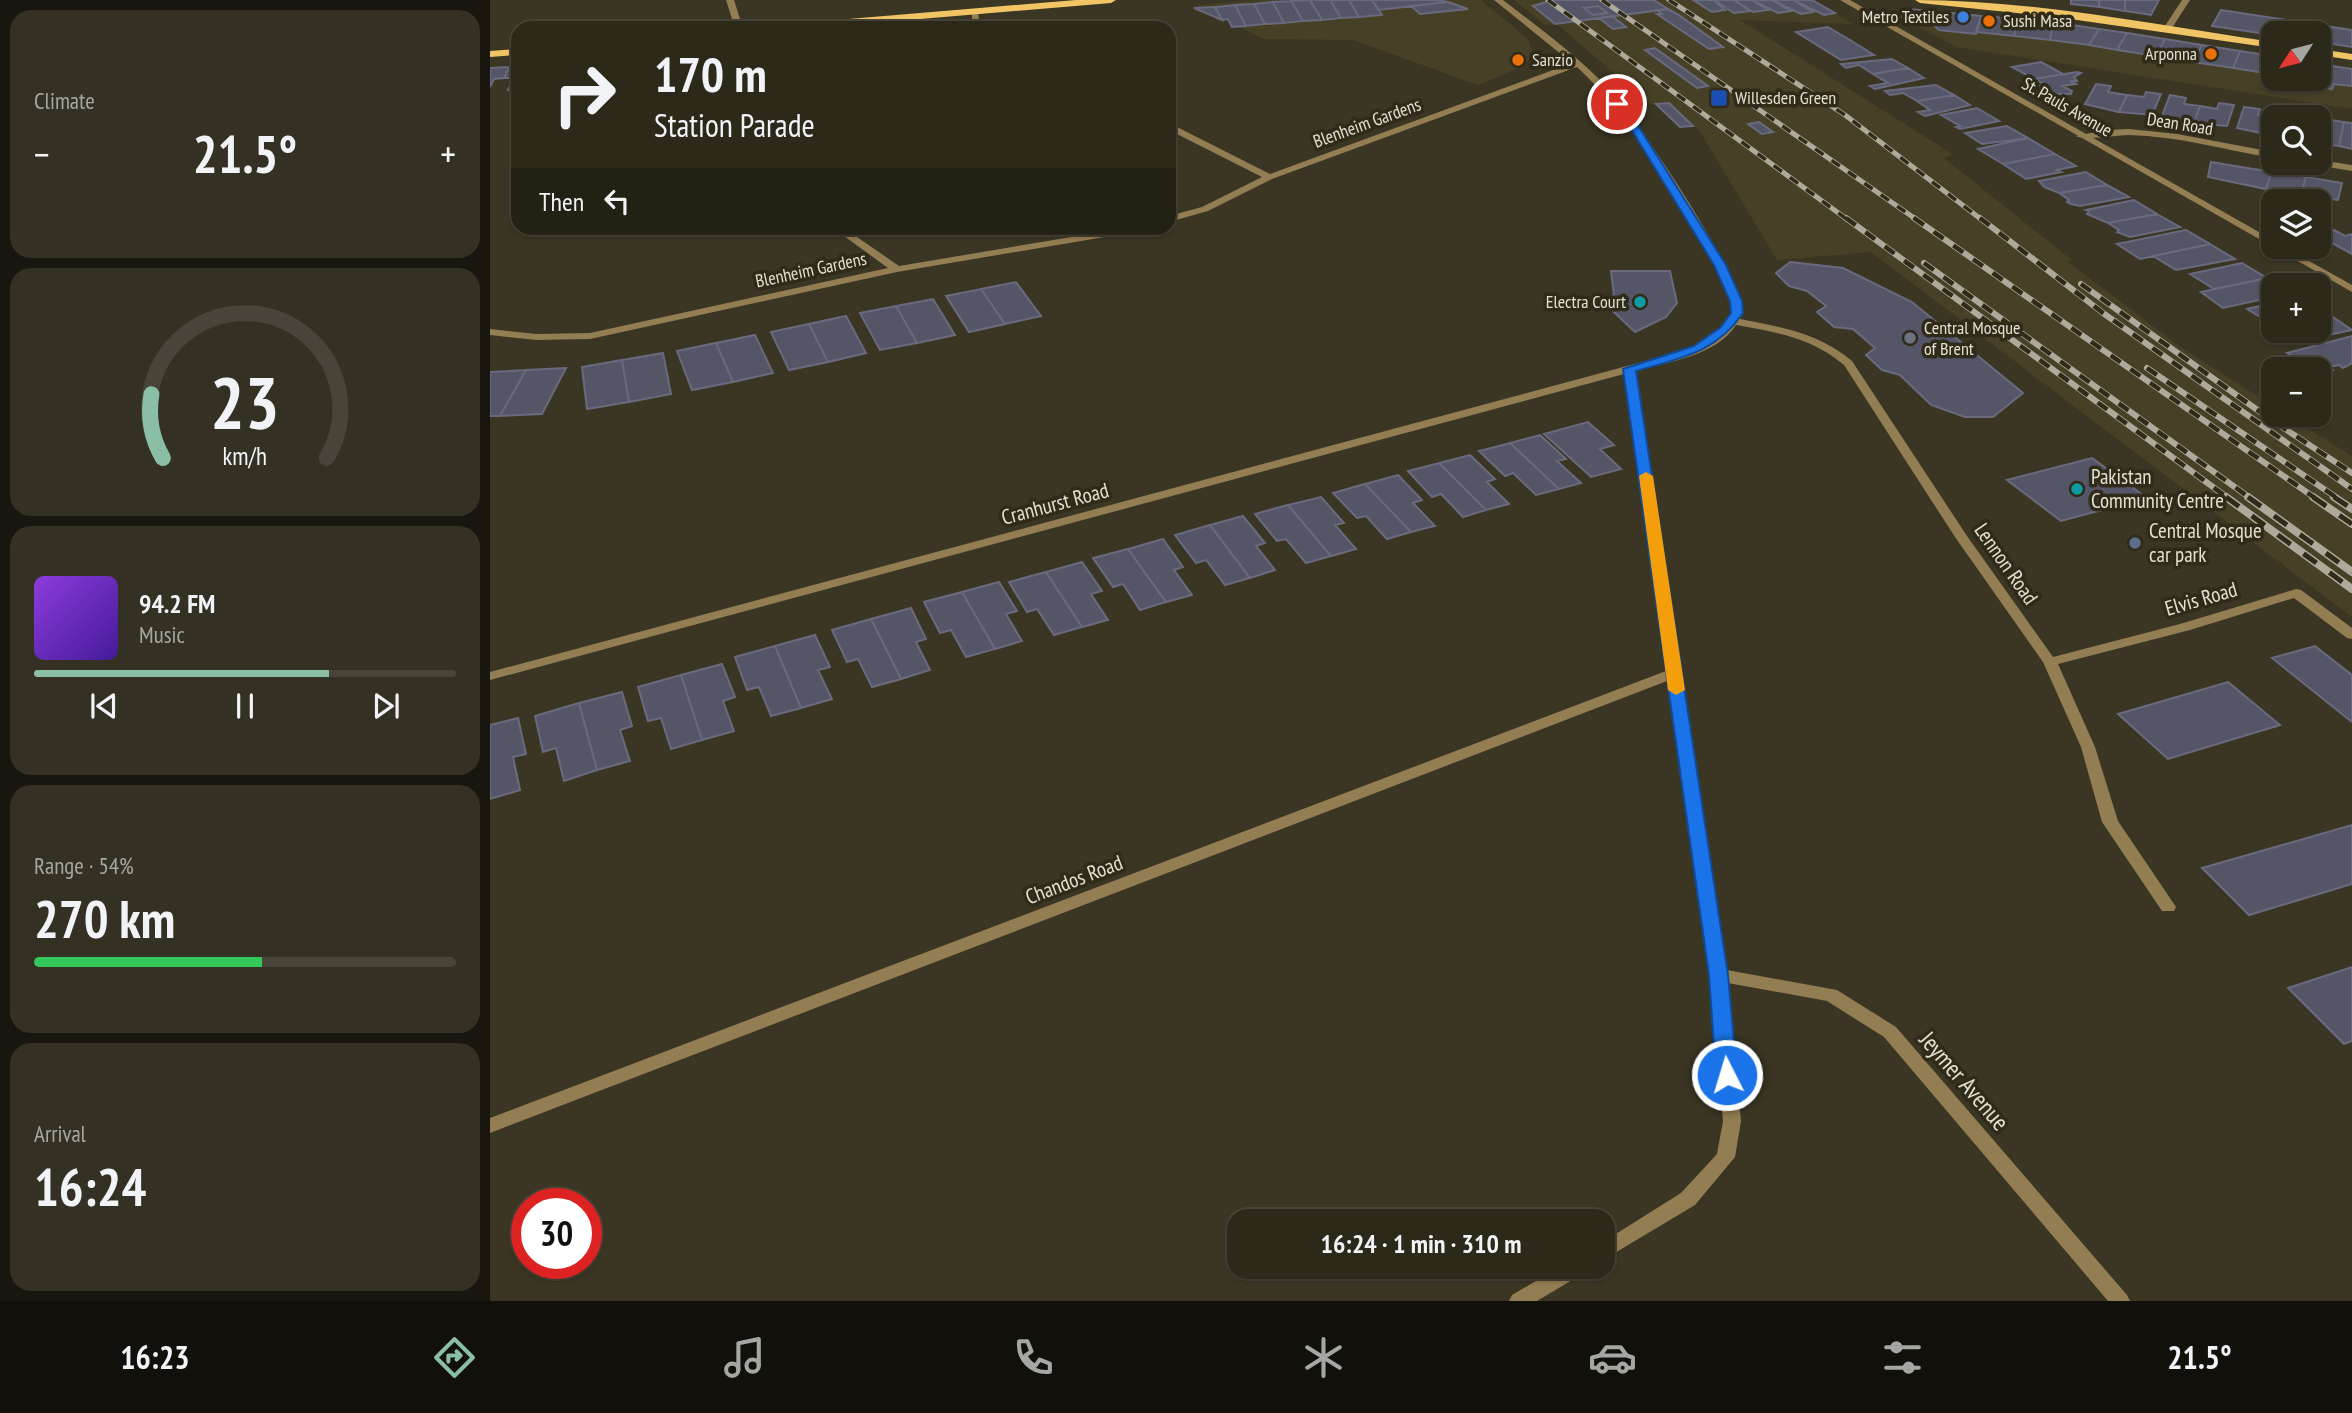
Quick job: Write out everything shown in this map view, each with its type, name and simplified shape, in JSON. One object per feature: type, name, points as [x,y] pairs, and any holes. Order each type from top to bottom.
[{"type":"main road","points":[[864,21],[1111,0]]},
{"type":"main road","points":[[1920,0],[2056,14],[2261,43]]},
{"type":"main road","points":[[490,54],[511,52]]},
{"type":"main road","points":[[2331,54],[2352,57]]},
{"type":"street","points":[[730,0],[736,21]]},
{"type":"street","points":[[1498,0],[1578,64],[1629,118],[1720,265],[1736,301],[1737,313],[1733,321]]},
{"type":"street","name":"St. Pauls Avenue","points":[[1844,0],[2261,238]]},
{"type":"street","points":[[2168,29],[2186,0]]},
{"type":"street","points":[[975,12],[975,21]]},
{"type":"street","name":"Blenheim Gardens","points":[[1176,217],[1205,209],[1269,177],[1578,64]]},
{"type":"street","points":[[1176,130],[1269,177]]},
{"type":"street","name":"Dean Road","points":[[2081,136],[2104,131],[2140,133],[2261,153]]},
{"type":"street","points":[[2331,165],[2352,168]]},
{"type":"street","points":[[848,235],[897,269]]},
{"type":"street","name":"Blenheim Gardens","points":[[490,331],[536,337],[590,336],[897,269],[1099,235]]},
{"type":"street","name":"St. Pauls Avenue","points":[[2298,259],[2352,289]]},
{"type":"street","name":"Cranhurst Road","points":[[490,676],[1629,369],[1698,348],[1733,321]]},
{"type":"street","name":"Lennon Road","points":[[1733,321],[1812,338],[1833,349],[1848,363],[1961,537],[2050,662],[2088,747],[2110,822],[2168,907]]},
{"type":"street","points":[[1615,1245],[1688,1199],[1726,1157],[1732,1121],[1719,975],[1629,369]]},
{"type":"street","name":"Elvis Road","points":[[2050,662],[2296,593],[2352,635]]},
{"type":"street","name":"Chandos Road","points":[[490,1126],[1674,673]]},
{"type":"street","name":"Jeymer Avenue","points":[[1719,975],[1830,995],[1890,1032],[2120,1301]]},
{"type":"street","points":[[1519,1301],[1557,1279]]},
{"type":"shaded area","points":[[1259,0],[1481,0],[1528,39],[1532,51],[1529,60],[1516,69],[1478,85],[1353,40],[1263,39],[1198,5]]},
{"type":"shaded area","points":[[1514,0],[1812,0],[1853,24],[1740,20],[1954,155],[1944,158],[2072,260],[2068,262],[2179,346],[2261,398],[2261,427],[2305,427],[2352,456],[2352,617],[1871,252],[1777,260],[1699,130],[1669,103],[1651,105],[1556,24],[1545,25]]},
{"type":"shaded area","points":[[1903,9],[2056,22],[2261,54],[2261,91],[2331,91],[2331,65],[2352,68],[2352,109],[1957,47],[1898,16]]},
{"type":"building","points":[[1310,0],[1322,20],[1303,21],[1291,1]]},
{"type":"building","points":[[1310,0],[1330,0],[1341,18],[1322,20]]},
{"type":"building","points":[[1330,0],[1349,0],[1359,17],[1341,18]]},
{"type":"building","points":[[1349,0],[1372,0],[1382,15],[1359,17]]},
{"type":"building","points":[[1372,0],[1437,0],[1448,2],[1378,10]]},
{"type":"building","points":[[1553,0],[1654,0],[1668,9],[1555,24],[1533,6]]},
{"type":"building","points":[[1693,0],[1714,0],[1725,10],[1712,12]]},
{"type":"building","points":[[1714,0],[1734,0],[1750,11],[1734,13]]},
{"type":"building","points":[[1734,0],[1752,0],[1768,10],[1753,12]]},
{"type":"building","points":[[1752,0],[1772,0],[1791,11],[1778,13]]},
{"type":"building","points":[[1772,0],[1793,0],[1813,12],[1801,14]]},
{"type":"building","points":[[1793,0],[1812,0],[1835,13],[1824,15]]},
{"type":"building","points":[[2071,0],[2099,0],[2099,7],[2071,4]]},
{"type":"building","points":[[2099,0],[2125,0],[2125,11],[2099,7]]},
{"type":"building","points":[[2125,0],[2159,0],[2151,15],[2125,11]]},
{"type":"building","points":[[1291,1],[1303,21],[1284,23],[1273,2]]},
{"type":"building","points":[[1273,2],[1284,23],[1265,24],[1254,4]]},
{"type":"building","points":[[1448,2],[1468,9],[1420,14],[1411,6]]},
{"type":"building","points":[[1254,4],[1265,24],[1246,26],[1235,5]]},
{"type":"building","points":[[1235,5],[1246,26],[1232,27],[1228,19],[1222,20],[1215,7]]},
{"type":"building","points":[[1598,6],[1607,13],[1593,15],[1584,8]]},
{"type":"building","points":[[1215,7],[1222,20],[1194,8]]},
{"type":"building","points":[[1668,9],[1723,47],[1709,49],[1657,14],[1662,14],[1657,10]]},
{"type":"building","points":[[1903,9],[1941,12],[1937,24],[1912,23],[1899,16]]},
{"type":"building","points":[[2221,10],[2293,21],[2261,21],[2261,33],[2212,26]]},
{"type":"building","points":[[1941,12],[1981,16],[1976,34],[1939,30],[1934,26]]},
{"type":"building","points":[[1612,16],[1626,27],[1613,29],[1599,18]]},
{"type":"building","points":[[1981,16],[2018,19],[2014,36],[1976,32]]},
{"type":"building","points":[[2018,19],[2053,23],[2050,40],[2014,36]]},
{"type":"building","points":[[2053,23],[2099,29],[2089,45],[2050,40]]},
{"type":"building","points":[[1828,27],[1874,55],[1841,60],[1796,32]]},
{"type":"building","points":[[2331,27],[2352,30],[2352,47],[2331,44]]},
{"type":"building","points":[[2099,29],[2127,33],[2117,50],[2089,45]]},
{"type":"building","points":[[2127,33],[2165,39],[2156,56],[2117,50]]},
{"type":"building","points":[[2165,39],[2202,45],[2193,62],[2156,56]]},
{"type":"building","points":[[2202,45],[2240,51],[2233,68],[2193,62]]},
{"type":"building","points":[[1655,48],[1708,86],[1697,88],[1645,50]]},
{"type":"building","points":[[2240,51],[2261,54],[2261,72],[2233,68]]},
{"type":"building","points":[[1892,59],[1908,68],[1873,74],[1859,65],[1846,68],[1841,64]]},
{"type":"building","points":[[2041,62],[2063,74],[2034,79],[2012,67]]},
{"type":"building","points":[[2331,66],[2352,69],[2352,86],[2334,84],[2332,89]]},
{"type":"building","points":[[509,67],[511,78],[504,78]]},
{"type":"building","points":[[509,67],[504,78],[494,79],[490,87],[490,68]]},
{"type":"building","points":[[1908,68],[1924,78],[1875,89],[1870,86],[1888,83],[1873,74]]},
{"type":"building","points":[[2081,73],[2074,77],[2077,81],[2070,81],[2076,84],[2062,86],[2072,91],[2071,94],[2055,94],[2038,86],[2046,85],[2034,79]]},
{"type":"building","points":[[2096,84],[2111,86],[2108,92],[2127,95],[2119,112],[2085,104]]},
{"type":"building","points":[[1936,85],[1954,95],[1917,101],[1903,93],[1890,95],[1885,91]]},
{"type":"building","points":[[2146,92],[2161,94],[2152,115],[2119,112],[2127,95],[2144,97]]},
{"type":"building","points":[[1954,95],[1970,105],[1925,116],[1918,112],[1930,110],[1917,101]]},
{"type":"building","points":[[2170,95],[2186,98],[2184,104],[2200,106],[2194,123],[2162,116]]},
{"type":"building","points":[[1669,103],[1693,126],[1680,127],[1656,104]]},
{"type":"building","points":[[2219,103],[2234,105],[2227,126],[2194,123],[2200,106],[2217,109]]},
{"type":"building","points":[[2244,107],[2260,109],[2258,115],[2261,115],[2261,133],[2237,128]]},
{"type":"building","points":[[1977,108],[1999,121],[1960,129],[1956,127],[1960,126],[1941,115]]},
{"type":"building","points":[[2331,120],[2344,122],[2339,146],[2331,145]]},
{"type":"building","points":[[1759,122],[1773,132],[1762,134],[1748,124]]},
{"type":"building","points":[[2344,122],[2352,123],[2352,149],[2339,146]]},
{"type":"building","points":[[2007,126],[2028,138],[1982,144],[1965,133]]},
{"type":"building","points":[[2028,138],[2055,154],[2003,164],[1978,149]]},
{"type":"building","points":[[2055,154],[2076,166],[2026,179],[2003,164]]},
{"type":"building","points":[[2211,162],[2261,170],[2261,175],[2271,175],[2266,189],[2208,177]]},
{"type":"building","points":[[2086,172],[2107,185],[2059,193],[2044,187],[2039,181]]},
{"type":"building","points":[[2271,175],[2306,177],[2302,189],[2266,189]]},
{"type":"building","points":[[2306,177],[2342,183],[2338,200],[2331,199],[2331,189],[2302,189]]},
{"type":"building","points":[[2107,185],[2129,197],[2080,206],[2067,202],[2069,200],[2059,193]]},
{"type":"building","points":[[2134,200],[2157,214],[2108,223],[2087,214],[2089,211],[2086,210]]},
{"type":"building","points":[[2157,214],[2180,227],[2130,237],[2117,232],[2119,230],[2108,223]]},
{"type":"building","points":[[2186,230],[2210,244],[2140,259],[2117,244]]},
{"type":"building","points":[[2331,231],[2345,236],[2352,234],[2352,254],[2331,243]]},
{"type":"building","points":[[2210,244],[2235,259],[2176,270],[2153,256]]},
{"type":"building","name":"Central Mosque of Brent","points":[[1790,262],[1843,268],[1912,302],[2023,393],[1993,417],[1965,417],[1931,405],[1900,375],[1882,370],[1866,355],[1875,348],[1853,329],[1834,327],[1817,312],[1826,306],[1807,291],[1789,286],[1776,273]]},
{"type":"building","points":[[2242,263],[2261,274],[2261,279],[2214,289],[2190,274]]},
{"type":"building","name":"Electra Court","points":[[1611,271],[1670,271],[1677,303],[1666,317],[1635,332],[1601,300],[1614,296]]},
{"type":"building","points":[[2261,279],[2261,300],[2223,308],[2201,292]]},
{"type":"building","points":[[1016,282],[1041,316],[1005,324],[981,289]]},
{"type":"building","points":[[981,289],[1005,324],[969,332],[946,296]]},
{"type":"building","points":[[933,299],[955,335],[917,343],[896,306]]},
{"type":"building","points":[[896,306],[917,343],[880,350],[860,313]]},
{"type":"building","points":[[2261,306],[2261,318],[2247,309]]},
{"type":"building","points":[[846,316],[866,353],[828,362],[809,324]]},
{"type":"building","points":[[2331,316],[2352,330],[2331,334]]},
{"type":"building","points":[[809,324],[828,362],[789,370],[771,332]]},
{"type":"building","points":[[755,335],[773,373],[733,382],[716,343]]},
{"type":"building","points":[[2352,336],[2352,363],[2343,368],[2339,365],[2331,367],[2331,357],[2294,357],[2287,353],[2331,343]]},
{"type":"building","points":[[716,343],[733,382],[692,390],[677,351]]},
{"type":"building","points":[[663,353],[671,394],[629,402],[622,360]]},
{"type":"building","points":[[622,360],[629,402],[587,409],[582,367]]},
{"type":"building","points":[[566,368],[542,414],[500,416],[526,370]]},
{"type":"building","points":[[526,370],[500,416],[490,416],[490,372]]},
{"type":"building","points":[[1588,422],[1614,445],[1600,449],[1621,469],[1591,477],[1544,434]]},
{"type":"building","points":[[1540,435],[1566,459],[1557,461],[1581,483],[1559,489],[1510,443]]},
{"type":"building","points":[[1510,443],[1559,489],[1536,495],[1513,473],[1505,476],[1479,451]]},
{"type":"building","points":[[1470,455],[1495,479],[1487,482],[1509,504],[1486,510],[1439,463]]},
{"type":"building","name":"Pakistan Community Centre","points":[[2092,458],[2147,498],[2061,521],[2007,480]]},
{"type":"building","points":[[1439,463],[1486,510],[1463,517],[1441,494],[1432,497],[1408,471]]},
{"type":"building","points":[[1398,475],[1422,500],[1413,503],[1435,526],[1411,532],[1365,484]]},
{"type":"building","points":[[1365,484],[1411,532],[1387,539],[1366,516],[1357,518],[1333,493]]},
{"type":"building","points":[[1321,497],[1344,523],[1335,525],[1356,549],[1331,556],[1288,505]]},
{"type":"building","points":[[1288,505],[1331,556],[1306,563],[1286,539],[1277,541],[1255,514]]},
{"type":"building","points":[[1243,516],[1265,543],[1256,546],[1275,570],[1250,578],[1210,525]]},
{"type":"building","points":[[1210,525],[1250,578],[1225,585],[1206,560],[1196,563],[1175,535]]},
{"type":"building","points":[[1163,539],[1183,567],[1174,570],[1192,595],[1166,602],[1128,549]]},
{"type":"building","points":[[1128,549],[1166,602],[1140,610],[1123,584],[1113,587],[1093,558]]},
{"type":"building","points":[[1082,562],[1102,591],[1091,594],[1108,620],[1082,627],[1046,572]]},
{"type":"building","points":[[1046,572],[1082,627],[1054,635],[1037,609],[1027,612],[1009,582]]},
{"type":"building","points":[[999,582],[1017,611],[1006,614],[1022,641],[995,649],[962,592]]},
{"type":"building","points":[[962,592],[995,649],[966,657],[951,630],[940,633],[924,602]]},
{"type":"building","points":[[911,608],[926,639],[916,642],[930,670],[901,679],[871,619]]},
{"type":"building","points":[[871,619],[901,679],[872,687],[858,659],[847,662],[832,630]]},
{"type":"building","points":[[815,635],[830,667],[818,670],[832,699],[801,708],[775,646]]},
{"type":"building","points":[[775,646],[801,708],[771,716],[759,687],[747,690],[735,657]]},
{"type":"building","points":[[2315,646],[2352,675],[2352,722],[2272,658]]},
{"type":"building","points":[[722,664],[735,697],[723,701],[734,731],[702,740],[681,675]]},
{"type":"building","points":[[681,675],[702,740],[671,749],[661,718],[648,721],[638,687]]},
{"type":"building","points":[[2228,682],[2280,725],[2168,759],[2118,714]]},
{"type":"building","points":[[622,692],[632,726],[620,730],[630,761],[597,770],[579,703]]},
{"type":"building","points":[[579,703],[597,770],[564,781],[556,748],[543,752],[535,716]]},
{"type":"building","points":[[518,718],[526,754],[513,757],[520,790],[490,799],[490,725]]},
{"type":"building","points":[[2352,825],[2352,884],[2249,915],[2202,868]]},
{"type":"building","points":[[2352,967],[2352,1041],[2344,1044],[2288,988]]},
{"type":"railway","points":[[1548,0],[1848,220]]},
{"type":"railway","points":[[1602,0],[1917,220]]},
{"type":"railway","points":[[1669,0],[1845,115],[1982,220]]},
{"type":"railway","points":[[1846,218],[2228,498]]},
{"type":"railway","points":[[1914,218],[2315,498]]},
{"type":"railway","points":[[1980,218],[2103,313],[2352,489]]},
{"type":"railway","points":[[1924,263],[2250,498]]},
{"type":"railway","points":[[2081,284],[2270,419],[2352,473]]},
{"type":"railway","points":[[2147,368],[2337,498]]},
{"type":"railway","points":[[2226,497],[2352,589]]},
{"type":"railway","points":[[2248,497],[2352,572]]},
{"type":"railway","points":[[2313,497],[2352,524]]},
{"type":"railway","points":[[2334,497],[2352,509]]},
{"type":"slow traffic","points":[[1646,476],[1676,690]]},
{"type":"place","name":"Metro Textiles","points":[[1963,17]]},
{"type":"place","name":"Sushi Masa","points":[[1989,21]]},
{"type":"place","name":"Arponna","points":[[2211,54]]},
{"type":"place","name":"Sanzio","points":[[1518,60]]},
{"type":"place","name":"Willesden Green","points":[[1719,98]]},
{"type":"place","name":"Electra Court","points":[[1640,302]]},
{"type":"place","name":"Central Mosque of Brent","points":[[1910,338]]},
{"type":"place","name":"Pakistan Community Centre","points":[[2077,489]]},
{"type":"place","name":"Central Mosque car park","points":[[2135,543]]},
{"type":"route","points":[[1617,104],[1629,118],[1720,265],[1736,301],[1737,313],[1733,321],[1713,340],[1684,354],[1629,369],[1719,975],[1727,1075]]}]
